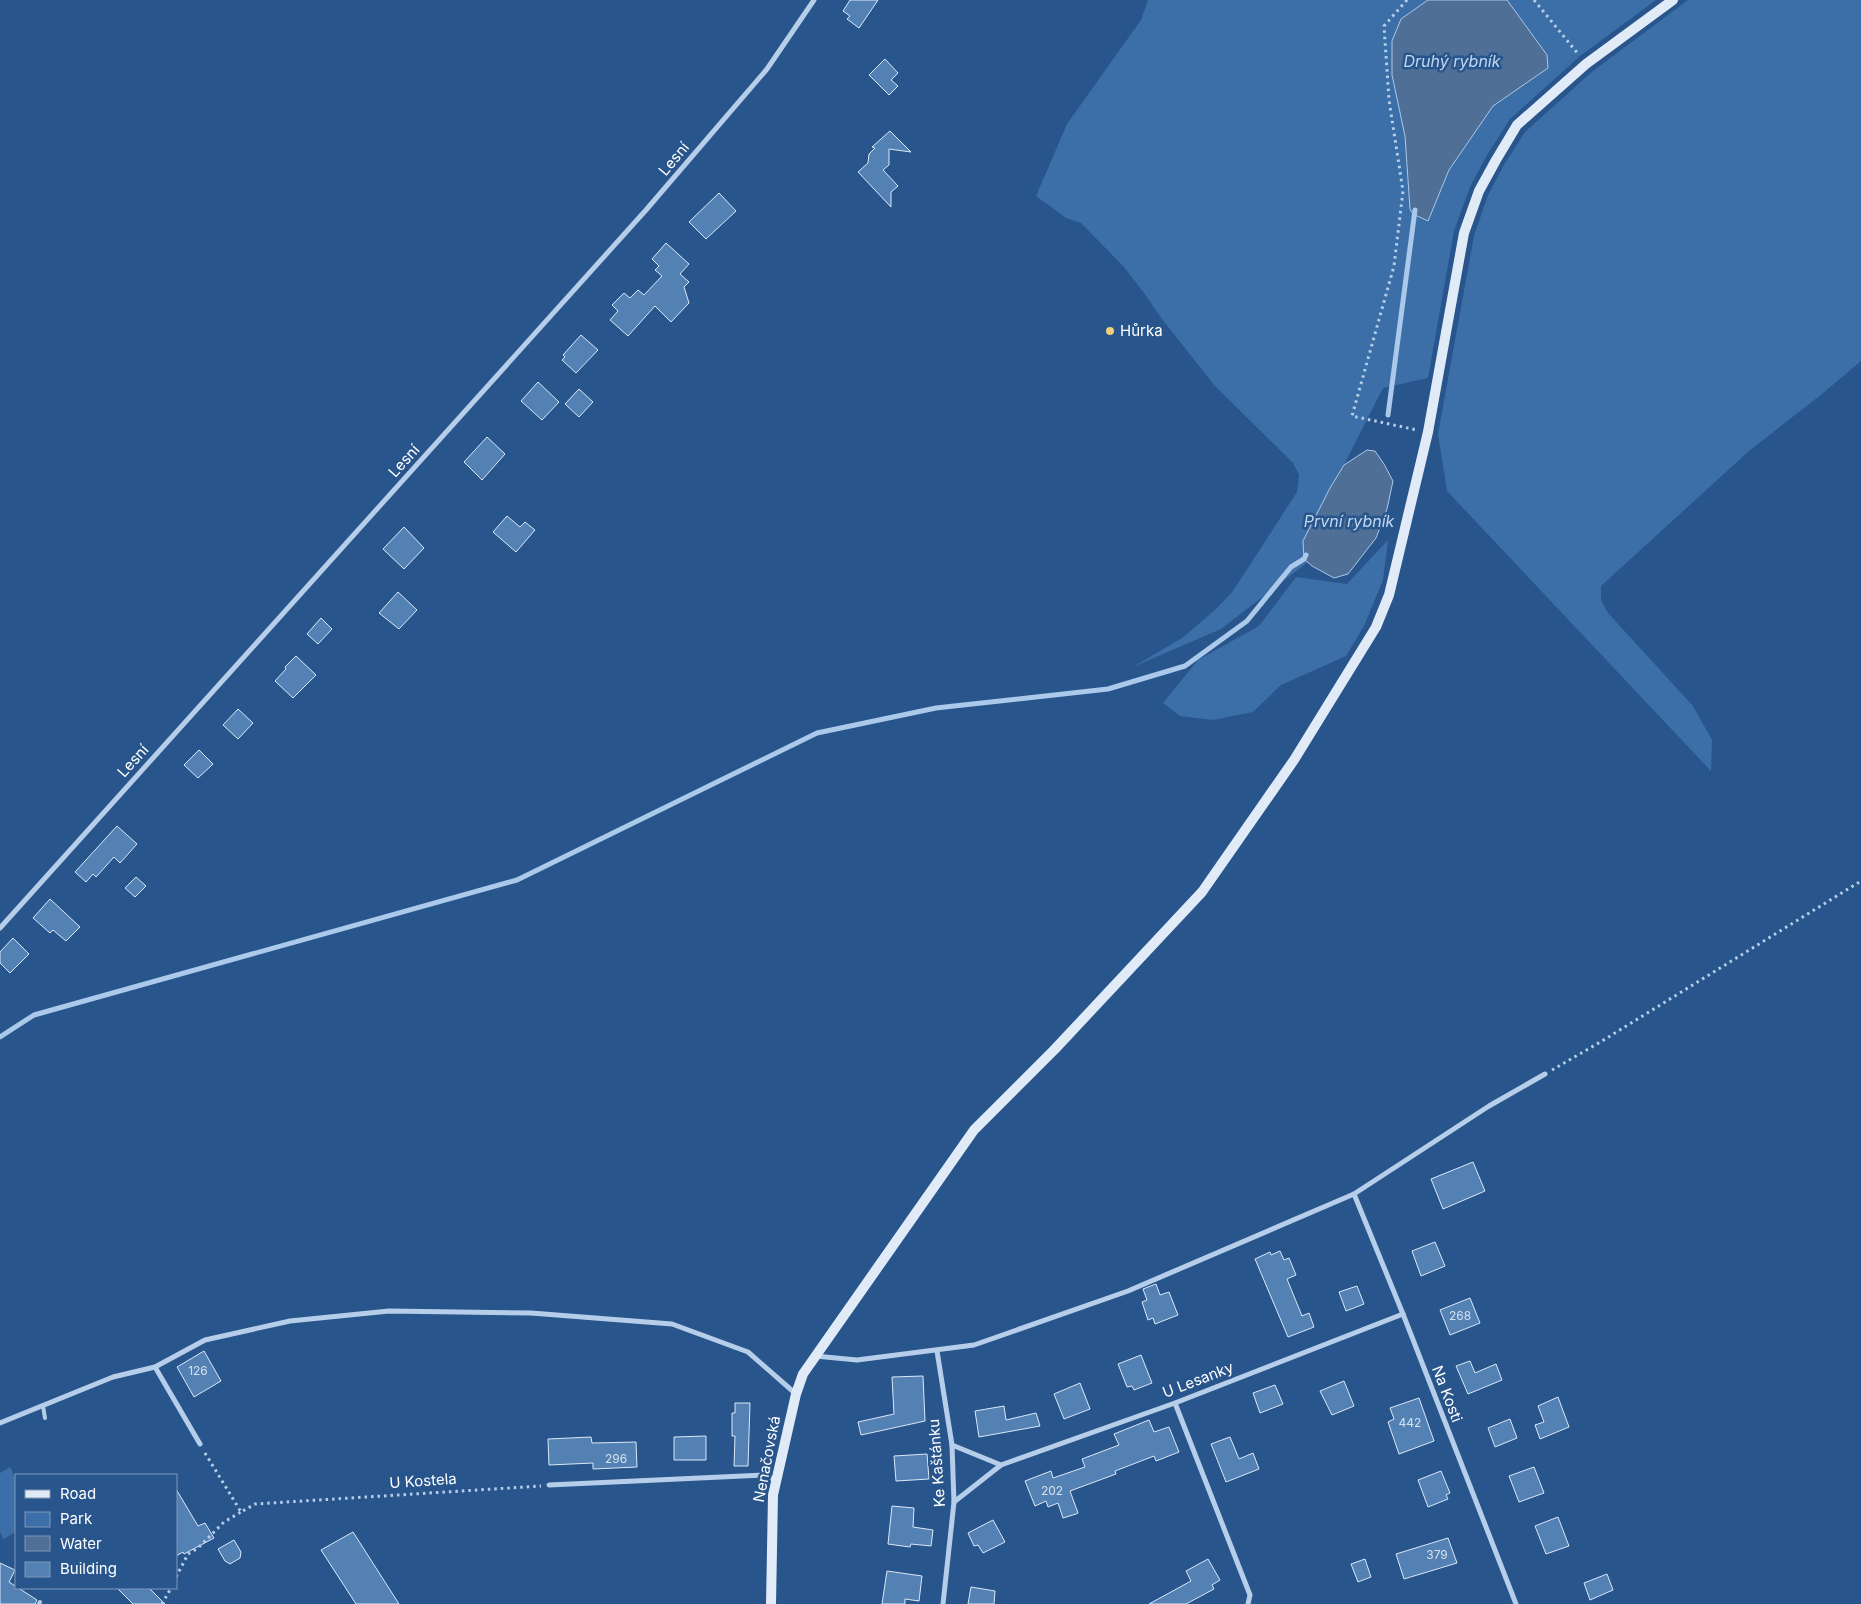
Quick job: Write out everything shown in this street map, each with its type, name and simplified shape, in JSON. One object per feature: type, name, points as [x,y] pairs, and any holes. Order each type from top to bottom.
[{"type":"street","name":"Lesní","points":[[0,928],[646,210],[767,69],[814,0]]},
{"type":"street","name":"Nenačovská","points":[[770,1604],[775,1480],[796,1394],[803,1374],[974,1130],[1055,1049],[1202,892],[1294,760],[1376,627],[1389,595],[1428,432],[1464,233],[1479,191],[1517,125],[1586,64],[1673,0]]},
{"type":"street","points":[[815,1356],[857,1360],[974,1345],[1128,1291],[1354,1194],[1489,1106],[1545,1074]]},
{"type":"street","name":"Na Kosti","points":[[1354,1194],[1516,1604]]},
{"type":"street","points":[[0,1423],[113,1377],[155,1367],[205,1340],[290,1321],[389,1311],[531,1313],[672,1324],[748,1352],[796,1394]]},
{"type":"street","name":"U Lesanky","points":[[954,1502],[1001,1465],[1175,1403],[1403,1314]]},
{"type":"street","name":"Ke Kaštánku","points":[[936,1351],[952,1444],[954,1502],[943,1604]]},
{"type":"street","points":[[155,1367],[200,1444]]},
{"type":"street","points":[[1175,1403],[1250,1595],[1248,1604]]},
{"type":"street","points":[[952,1444],[1001,1465]]},
{"type":"street","points":[[549,1485],[764,1475],[775,1480]]},
{"type":"lane","points":[[42,1406],[45,1418]]},
{"type":"path","points":[[1407,0],[1384,26],[1389,100],[1403,191],[1394,266],[1352,416],[1428,432]]},
{"type":"path","points":[[1534,0],[1586,64]]},
{"type":"path","points":[[1545,1074],[1861,881]]},
{"type":"path","points":[[200,1444],[241,1512]]},
{"type":"path","name":"U Kostela","points":[[178,1573],[188,1554],[198,1548],[224,1522],[255,1504],[549,1485]]},
{"type":"path","points":[[162,1604],[170,1589]]},
{"type":"green space","points":[[1148,0],[1428,0],[1401,19],[1392,75],[1405,136],[1410,209],[1427,221],[1449,170],[1493,106],[1548,67],[1547,55],[1507,0],[1656,0],[1580,56],[1510,119],[1487,155],[1470,187],[1454,231],[1428,378],[1383,388],[1344,465],[1330,488],[1304,559],[1308,562],[1221,629],[1133,667],[1182,638],[1215,610],[1233,591],[1297,492],[1299,475],[1293,463],[1214,385],[1124,267],[1081,223],[1066,218],[1036,196],[1067,124],[1141,20]]},
{"type":"green space","points":[[1688,0],[1861,0],[1861,361],[1749,451],[1601,586],[1601,600],[1608,613],[1693,706],[1712,740],[1711,774],[1711,771],[1447,491],[1438,434],[1474,236],[1488,195],[1504,165],[1525,132],[1593,71]]},
{"type":"green space","points":[[1388,540],[1383,580],[1364,626],[1346,656],[1281,685],[1253,712],[1213,720],[1180,716],[1163,703],[1198,660],[1259,626],[1296,577],[1347,584]]},
{"type":"green space","points":[[10,1467],[15,1478],[15,1533],[3,1539],[0,1532],[0,1473]]},
{"type":"water","name":"Druhý rybník","points":[[1428,0],[1507,0],[1547,55],[1548,68],[1493,106],[1449,170],[1428,221],[1413,214],[1410,209],[1405,136],[1392,75],[1392,41],[1401,19]]},
{"type":"water","name":"První rybník","points":[[1367,450],[1375,451],[1393,481],[1387,509],[1376,538],[1348,574],[1334,578],[1312,566],[1304,559],[1303,541],[1344,465]]},
{"type":"building","points":[[850,0],[878,0],[859,28],[847,19],[850,16],[843,11]]},
{"type":"building","points":[[885,59],[898,73],[891,80],[898,86],[889,95],[869,75]]},
{"type":"building","points":[[890,131],[911,152],[889,149],[889,165],[883,170],[898,186],[891,192],[891,207],[858,172],[868,163],[869,154],[875,148],[872,147]]},
{"type":"building","points":[[719,193],[736,211],[706,239],[689,222]]},
{"type":"building","points":[[666,243],[689,264],[680,274],[689,282],[684,287],[689,303],[671,322],[655,306],[628,336],[610,320],[618,311],[612,305],[624,293],[630,298],[638,290],[644,295],[662,276],[655,270],[659,266],[652,259]]},
{"type":"building","points":[[581,335],[598,350],[576,373],[562,360],[565,357],[563,355]]},
{"type":"building","points":[[538,382],[559,402],[542,420],[521,401]]},
{"type":"building","points":[[579,389],[593,402],[579,417],[565,404]]},
{"type":"building","points":[[487,437],[505,454],[482,480],[464,462]]},
{"type":"building","points":[[507,516],[520,527],[525,522],[535,530],[516,552],[493,532]]},
{"type":"building","points":[[404,527],[424,548],[404,569],[383,549]]},
{"type":"building","points":[[398,592],[417,610],[399,629],[379,613]]},
{"type":"building","points":[[321,618],[332,629],[318,644],[307,634]]},
{"type":"building","points":[[296,656],[316,675],[293,698],[275,681]]},
{"type":"building","points":[[238,709],[253,723],[238,739],[223,725]]},
{"type":"building","points":[[199,750],[213,764],[198,778],[184,765]]},
{"type":"building","points":[[117,826],[137,844],[120,863],[114,857],[96,877],[93,874],[86,882],[75,872]]},
{"type":"building","points":[[136,877],[146,886],[135,897],[125,888]]},
{"type":"building","points":[[50,899],[80,927],[66,941],[53,930],[50,933],[33,918]]},
{"type":"building","points":[[13,938],[29,954],[10,973],[0,963],[0,952]]},
{"type":"building","points":[[1473,1162],[1485,1191],[1443,1209],[1431,1179]]},
{"type":"building","points":[[1435,1242],[1445,1266],[1421,1276],[1412,1251]]},
{"type":"building","points":[[1280,1251],[1284,1260],[1289,1258],[1296,1275],[1287,1279],[1302,1316],[1309,1313],[1314,1327],[1288,1337],[1255,1259],[1270,1252],[1271,1255]]},
{"type":"building","points":[[1156,1284],[1160,1295],[1169,1292],[1178,1315],[1155,1324],[1153,1318],[1148,1320],[1142,1302],[1147,1300],[1143,1289]]},
{"type":"building","points":[[1357,1286],[1364,1304],[1346,1311],[1339,1292]]},
{"type":"building","points":[[1470,1298],[1480,1323],[1450,1335],[1440,1310]]},
{"type":"building","points":[[204,1351],[221,1381],[194,1397],[177,1367]]},
{"type":"building","points":[[1141,1355],[1152,1383],[1134,1390],[1132,1386],[1127,1387],[1118,1364]]},
{"type":"building","points":[[1470,1361],[1475,1373],[1496,1364],[1502,1380],[1468,1394],[1456,1366]]},
{"type":"building","points":[[923,1376],[925,1421],[861,1435],[858,1422],[894,1414],[892,1377]]},
{"type":"building","points":[[1344,1381],[1354,1406],[1332,1415],[1320,1391]]},
{"type":"building","points":[[1080,1383],[1090,1409],[1064,1419],[1054,1394]]},
{"type":"building","points":[[1275,1385],[1283,1404],[1260,1413],[1253,1393]]},
{"type":"building","points":[[1558,1397],[1569,1427],[1540,1439],[1535,1425],[1544,1422],[1538,1406]]},
{"type":"building","points":[[1419,1398],[1434,1441],[1399,1454],[1388,1422],[1394,1419],[1390,1408]]},
{"type":"building","points":[[735,1403],[750,1403],[748,1466],[734,1466],[735,1436],[732,1436],[732,1413],[735,1413]]},
{"type":"building","points":[[1004,1406],[1006,1420],[1036,1413],[1040,1426],[979,1437],[975,1411]]},
{"type":"building","points":[[1510,1419],[1517,1438],[1495,1447],[1488,1428]]},
{"type":"building","points":[[1149,1420],[1154,1432],[1169,1427],[1179,1452],[1156,1461],[1154,1456],[1115,1471],[1116,1474],[1070,1491],[1078,1513],[1076,1514],[1063,1518],[1058,1503],[1048,1507],[1046,1501],[1035,1506],[1025,1481],[1051,1471],[1053,1478],[1085,1467],[1082,1459],[1119,1445],[1114,1434]]},
{"type":"building","points":[[706,1436],[706,1460],[674,1460],[674,1437]]},
{"type":"building","points":[[591,1437],[592,1443],[636,1442],[637,1467],[593,1469],[593,1463],[549,1465],[548,1439]]},
{"type":"building","points":[[1230,1437],[1239,1459],[1253,1453],[1259,1469],[1226,1482],[1211,1444]]},
{"type":"building","points":[[927,1454],[929,1479],[896,1481],[894,1456]]},
{"type":"building","points":[[1534,1467],[1544,1493],[1519,1502],[1509,1476]]},
{"type":"building","points":[[1441,1471],[1450,1493],[1446,1495],[1448,1499],[1428,1507],[1418,1480]]},
{"type":"building","points":[[178,1492],[198,1526],[205,1523],[214,1538],[184,1554],[183,1552],[178,1555]]},
{"type":"building","points":[[892,1506],[914,1508],[913,1527],[933,1530],[931,1546],[911,1544],[910,1547],[888,1544]]},
{"type":"building","points":[[1558,1517],[1569,1546],[1546,1554],[1535,1526]]},
{"type":"building","points":[[993,1520],[1005,1542],[983,1553],[978,1545],[974,1546],[968,1533]]},
{"type":"building","points":[[353,1532],[399,1604],[356,1604],[321,1550]]},
{"type":"building","points":[[1448,1538],[1457,1563],[1404,1579],[1396,1554]]},
{"type":"building","points":[[234,1540],[241,1552],[240,1558],[230,1564],[225,1561],[218,1549]]},
{"type":"building","points":[[1208,1559],[1220,1580],[1212,1585],[1214,1589],[1186,1604],[1149,1604],[1191,1581],[1186,1571]]},
{"type":"building","points":[[1365,1559],[1371,1577],[1358,1582],[1351,1564]]},
{"type":"building","points":[[0,1563],[15,1570],[9,1582],[15,1586],[15,1589],[20,1589],[37,1600],[35,1604],[0,1604]]},
{"type":"building","points":[[887,1571],[922,1576],[919,1601],[905,1599],[905,1604],[882,1604]]},
{"type":"building","points":[[1607,1574],[1613,1590],[1590,1600],[1584,1583]]},
{"type":"building","points":[[971,1587],[995,1591],[994,1604],[968,1604]]},
{"type":"building","points":[[118,1589],[150,1589],[165,1604],[133,1604]]},
{"type":"waterway","points":[[1388,415],[1415,210]]},
{"type":"waterway","points":[[0,1037],[34,1015],[517,880],[817,733],[936,708],[1108,689],[1185,666],[1247,621],[1291,567],[1304,559],[1306,555]]},
{"type":"place","name":"Hůrka","points":[[1110,331]]}]
